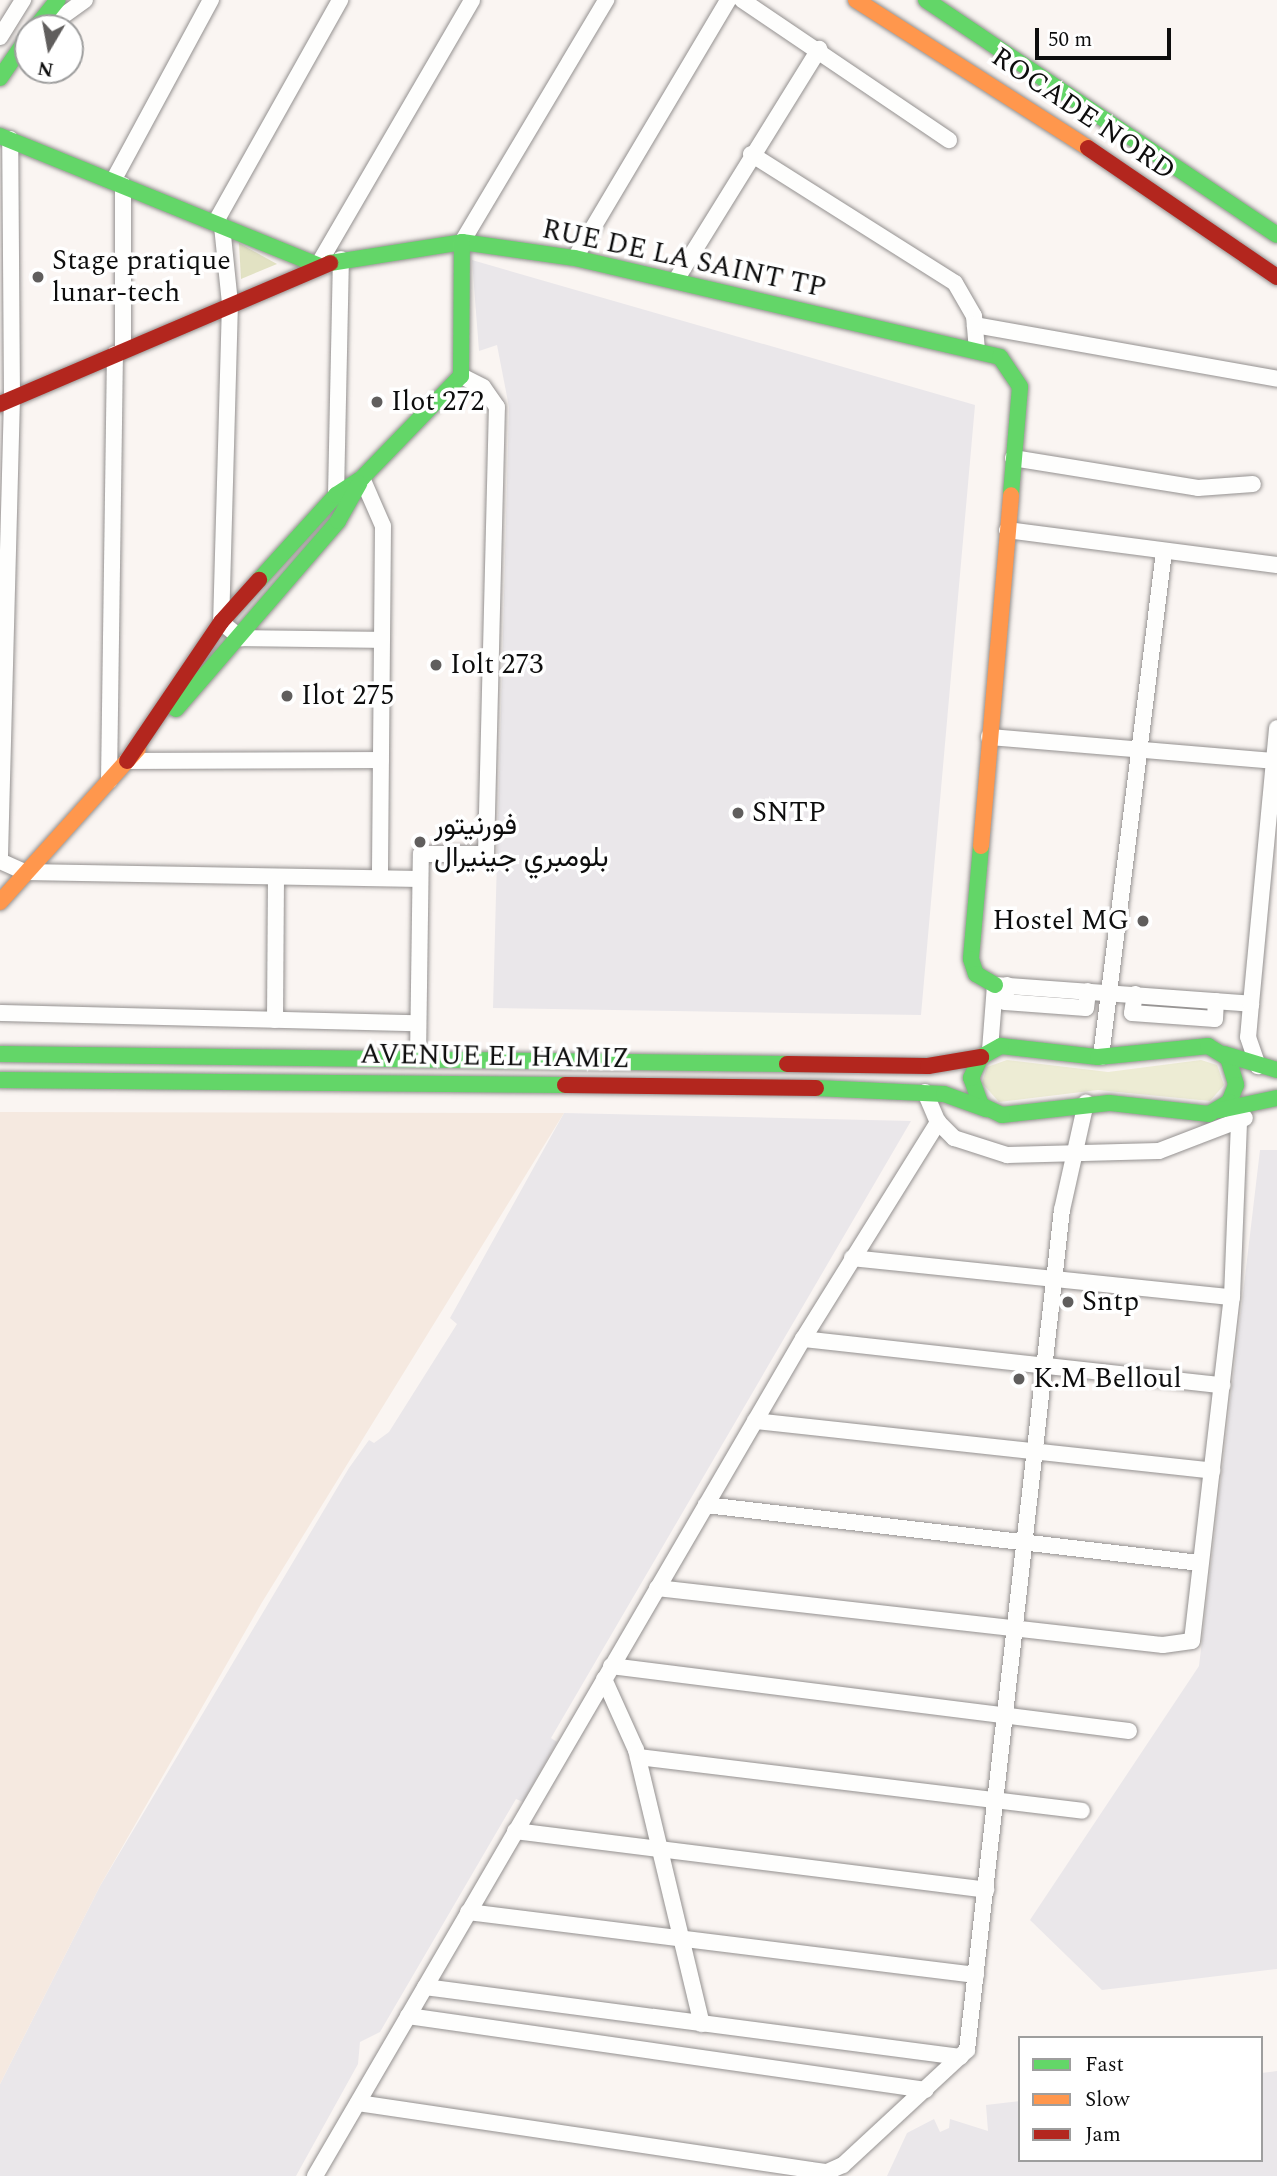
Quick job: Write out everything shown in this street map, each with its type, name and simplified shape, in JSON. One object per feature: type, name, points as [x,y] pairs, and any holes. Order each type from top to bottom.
[{"type":"main road","points":[[46,14],[58,0]]},
{"type":"main road","name":"ROCADE NORD","points":[[856,0],[999,88],[1277,277]]},
{"type":"main road","name":"ROCADE NORD","points":[[926,0],[1277,235]]},
{"type":"main road","points":[[0,78],[14,57]]},
{"type":"main road","points":[[5,138],[318,265]]},
{"type":"main road","points":[[127,761],[221,622],[336,495],[362,478],[461,376],[463,243]]},
{"type":"main road","name":"RUE DE LA SAINT TP","points":[[6,401],[318,265],[341,259],[463,243],[575,258],[977,350],[1010,365],[1020,387],[1013,458]]},
{"type":"main road","points":[[1001,985],[976,974],[971,959],[1013,458]]},
{"type":"main road","points":[[0,902],[241,638],[338,521],[362,478]]},
{"type":"main road","points":[[0,1054],[929,1066],[1007,1046],[1101,1057],[1202,1045],[1259,1069],[1277,1070]]},
{"type":"main road","points":[[985,1053],[971,1084],[986,1109]]},
{"type":"main road","points":[[1220,1110],[1236,1080],[1224,1054]]},
{"type":"main road","name":"AVENUE EL HAMIZ","points":[[0,1080],[925,1092],[1008,1115],[1086,1103],[1197,1115],[1220,1110]]},
{"type":"main road","points":[[1220,1110],[1275,1098]]},
{"type":"street","points":[[0,37],[23,0]]},
{"type":"street","points":[[66,14],[85,0]]},
{"type":"street","points":[[108,781],[119,352],[118,183],[211,0]]},
{"type":"street","points":[[340,0],[218,224],[230,303],[221,622],[241,638],[382,640]]},
{"type":"street","points":[[318,265],[472,0]]},
{"type":"street","points":[[463,243],[606,0]]},
{"type":"street","points":[[575,258],[728,0]]},
{"type":"street","points":[[742,0],[819,49],[950,140]]},
{"type":"street","points":[[676,280],[751,154],[819,49]]},
{"type":"street","points":[[5,138],[6,401],[0,858],[25,872],[420,879]]},
{"type":"street","points":[[751,154],[955,283],[975,325],[977,350]]},
{"type":"street","points":[[336,495],[341,259]]},
{"type":"street","points":[[975,325],[1277,379]]},
{"type":"street","points":[[418,1058],[421,854],[486,854],[497,407],[483,387],[461,376]]},
{"type":"street","points":[[1013,458],[1198,488],[1253,484]]},
{"type":"street","points":[[362,478],[383,526],[380,878]]},
{"type":"street","points":[[1007,530],[1277,565]]},
{"type":"street","points":[[1101,1057],[1164,552]]},
{"type":"street","points":[[1259,1069],[1248,1037],[1277,728]]},
{"type":"street","points":[[989,737],[1274,761]]},
{"type":"street","points":[[127,761],[381,760]]},
{"type":"street","points":[[275,1020],[276,877]]},
{"type":"street","points":[[985,1053],[1001,985],[1251,1004]]},
{"type":"street","points":[[0,1013],[418,1023]]},
{"type":"street","points":[[925,1092],[938,1122],[963,1143],[992,1152],[1074,1156],[1159,1150],[1239,1122],[1275,1098]]},
{"type":"street","points":[[358,2103],[783,2168],[827,2172],[850,2158],[960,2057],[976,1975],[1008,1716],[1038,1452],[1054,1279],[1074,1156],[1086,1103]]},
{"type":"street","points":[[315,2176],[803,1339],[938,1122]]},
{"type":"street","points":[[657,1588],[1163,1646],[1192,1641],[1231,1297],[1239,1122]]},
{"type":"street","points":[[852,1258],[1231,1297]]},
{"type":"street","points":[[803,1339],[1222,1385]]},
{"type":"street","points":[[755,1421],[1212,1471]]},
{"type":"street","points":[[706,1505],[1201,1563]]},
{"type":"street","points":[[608,1673],[1129,1731]]},
{"type":"street","points":[[608,1673],[638,1757],[702,2024]]},
{"type":"street","points":[[638,1757],[1082,1811]]},
{"type":"street","points":[[516,1831],[986,1890]]},
{"type":"street","points":[[468,1912],[976,1975]]},
{"type":"street","points":[[425,1987],[960,2057]]},
{"type":"street","points":[[408,2016],[926,2090]]},
{"type":"street","points":[[839,2176],[850,2158]]},
{"type":"shaded area","name":"SNTP","points":[[472,260],[975,405],[921,1015],[493,1008],[509,407],[497,345],[479,351]]},
{"type":"shaded area","points":[[0,1112],[564,1113],[261,1604],[100,1886],[0,2084]]},
{"type":"shaded area","points":[[564,1113],[911,1121],[551,1738],[557,1742],[523,1802],[516,1799],[380,2032],[360,2042],[358,2064],[296,2176],[0,2176],[0,2084],[100,1886],[349,1468],[369,1440],[374,1443],[389,1432],[457,1324],[450,1318]]},
{"type":"shaded area","points":[[1260,1150],[1277,1150],[1277,1969],[1102,1990],[1030,1920],[1199,1666]]},
{"type":"shaded area","points":[[1277,2071],[1277,2176],[887,2176],[907,2133],[934,2119],[940,2132],[949,2128],[950,2119],[988,2131],[986,2105],[1018,2101],[1018,2162],[1263,2162],[1263,2073]]},
{"type":"green space","points":[[239,243],[277,264],[241,279]]},
{"type":"green space","points":[[1007,1060],[1108,1072],[1201,1060],[1217,1065],[1224,1085],[1210,1101],[1098,1090],[999,1102],[982,1083],[987,1067]]},
{"type":"traffic: fast","points":[[46,14],[58,0]]},
{"type":"traffic: fast","points":[[926,0],[1277,235]]},
{"type":"traffic: fast","points":[[0,78],[14,58]]},
{"type":"traffic: fast","points":[[0,136],[318,265]]},
{"type":"traffic: fast","points":[[330,263],[462,242],[575,258],[1000,357],[1020,387],[1011,495]]},
{"type":"traffic: fast","points":[[259,580],[336,495],[362,478],[461,376],[462,242]]},
{"type":"traffic: fast","points":[[176,709],[338,521],[359,484]]},
{"type":"traffic: fast","points":[[981,846],[971,959],[976,974],[995,985]]},
{"type":"traffic: fast","points":[[1001,1046],[1098,1057],[1208,1046],[1228,1058],[1236,1085],[1229,1102],[1209,1114],[1109,1103],[1002,1115],[981,1105],[971,1078],[981,1057],[1001,1046]]},
{"type":"traffic: fast","points":[[0,1054],[787,1064]]},
{"type":"traffic: fast","points":[[1224,1054],[1277,1070]]},
{"type":"traffic: fast","points":[[0,1080],[565,1085]]},
{"type":"traffic: fast","points":[[816,1088],[944,1094],[986,1109]]},
{"type":"traffic: fast","points":[[1220,1110],[1277,1098]]},
{"type":"traffic: slow","points":[[856,0],[1088,148]]},
{"type":"traffic: slow","points":[[981,846],[1011,495]]},
{"type":"traffic: slow","points":[[0,902],[138,749]]},
{"type":"traffic: jam","points":[[1088,148],[1277,277]]},
{"type":"traffic: jam","points":[[0,404],[330,263]]},
{"type":"traffic: jam","points":[[127,761],[221,622],[259,580]]},
{"type":"traffic: jam","points":[[787,1064],[928,1066],[981,1057]]},
{"type":"traffic: jam","points":[[565,1085],[816,1088]]},
{"type":"place","name":"Stage pratique lunar-tech","points":[[38,277]]},
{"type":"place","name":"Ilot 272","points":[[377,402]]},
{"type":"place","name":"Iolt 273","points":[[436,665]]},
{"type":"place","name":"Ilot 275","points":[[287,696]]},
{"type":"place","name":"SNTP","points":[[738,813]]},
{"type":"place","name":"فورنيتور بلومبري جينيرال","points":[[420,842]]},
{"type":"place","name":"Hostel MG","points":[[1143,921]]},
{"type":"place","name":"Sntp","points":[[1068,1302]]},
{"type":"place","name":"K.M Belloul","points":[[1019,1379]]}]
